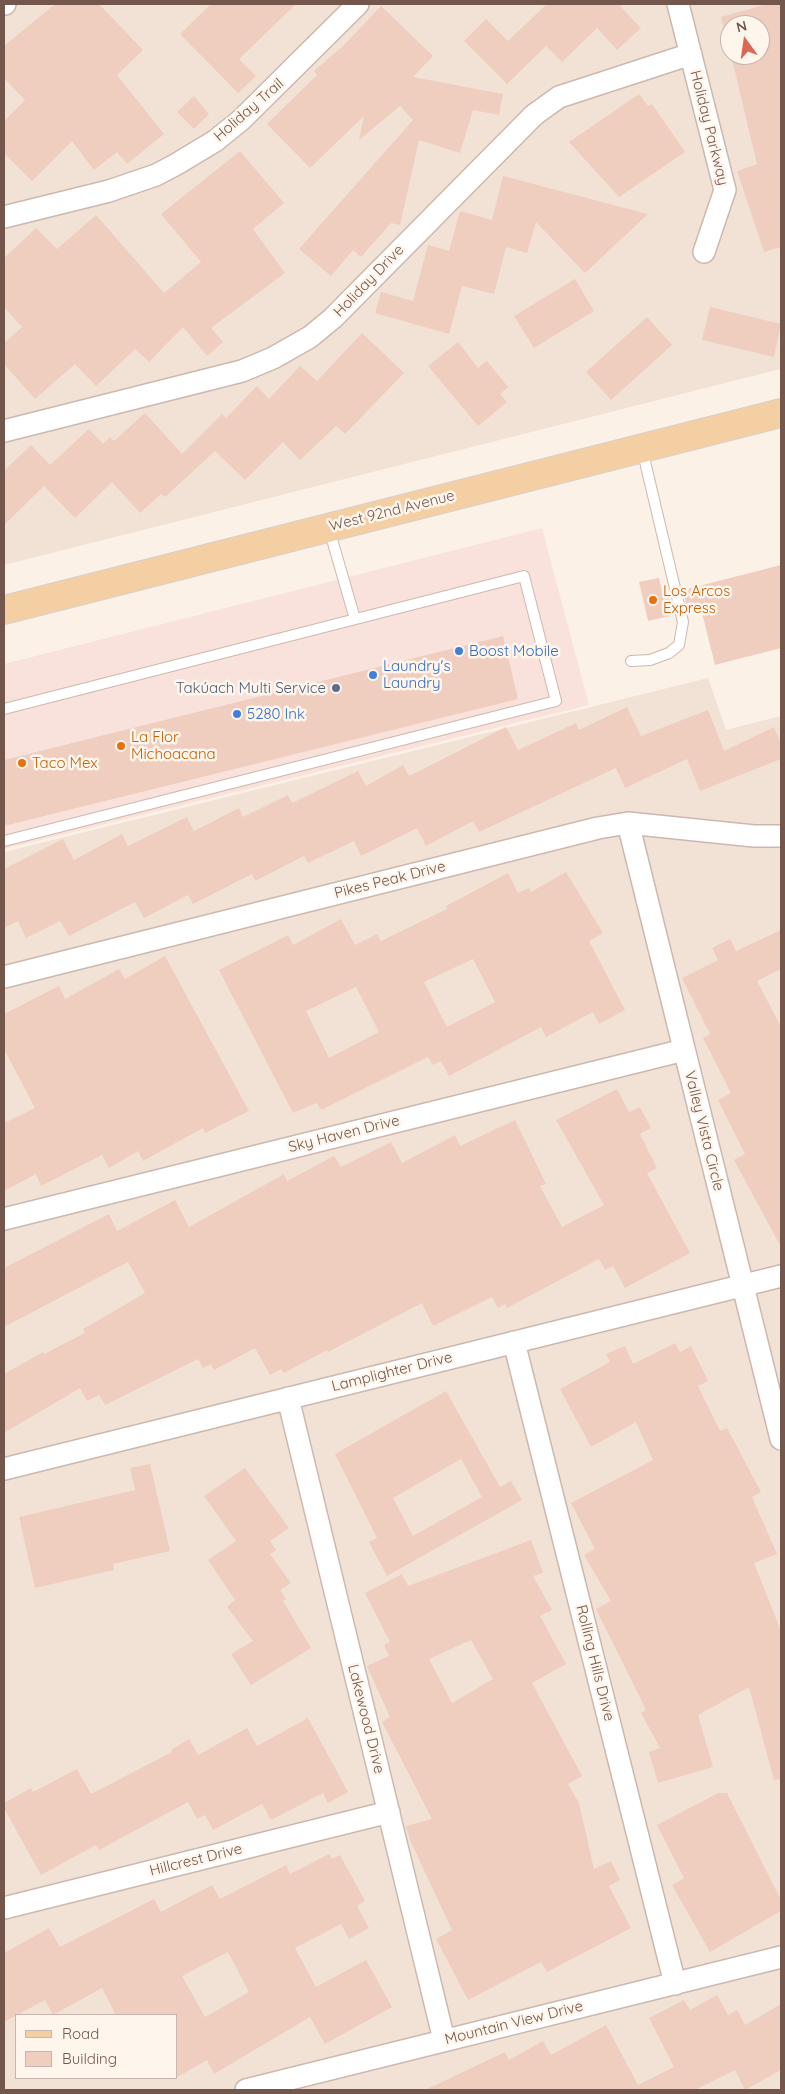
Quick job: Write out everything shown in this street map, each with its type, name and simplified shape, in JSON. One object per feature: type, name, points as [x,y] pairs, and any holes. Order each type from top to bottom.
[{"type":"main road","name":"West 92nd Avenue","points":[[4,610],[781,413]]},
{"type":"street","name":"Holiday Trail","points":[[4,217],[109,191],[156,175],[174,166],[214,141],[241,120],[358,4]]},
{"type":"street","name":"Holiday Parkway","points":[[678,4],[726,190],[704,252]]},
{"type":"street","name":"Holiday Drive","points":[[4,431],[242,371],[273,358],[310,337],[333,318],[534,115],[559,97],[691,54]]},
{"type":"street","name":"Pikes Peak Drive","points":[[4,977],[598,828],[628,823],[754,836],[781,836]]},
{"type":"street","name":"Valley Vista Circle","points":[[628,823],[781,1440]]},
{"type":"street","name":"Sky Haven Drive","points":[[4,1219],[684,1050]]},
{"type":"street","name":"Lamplighter Drive","points":[[4,1469],[781,1276]]},
{"type":"street","name":"Rolling Hills Drive","points":[[514,1342],[675,1984]]},
{"type":"street","name":"Lakewood Drive","points":[[288,1398],[444,2040]]},
{"type":"street","name":"Hillcrest Drive","points":[[4,1908],[389,1812]]},
{"type":"street","name":"Mountain View Drive","points":[[246,2090],[781,1957]]},
{"type":"lane","points":[[630,661],[650,660],[669,653],[679,645],[684,622],[642,448]]},
{"type":"lane","points":[[328,527],[355,619]]},
{"type":"lane","points":[[4,709],[524,576],[556,701],[4,841]]},
{"type":"shaded area","points":[[4,4],[781,4],[781,369],[4,565]]},
{"type":"shaded area","points":[[542,528],[589,705],[4,849],[4,664]]},
{"type":"shaded area","points":[[708,678],[726,730],[781,716],[781,2090],[4,2090],[4,852]]},
{"type":"building","points":[[55,4],[99,4],[143,50],[117,75],[164,134],[127,164],[117,152],[94,170],[72,141],[32,181],[4,153],[4,121],[25,100],[4,78],[4,46]]},
{"type":"building","points":[[211,4],[296,4],[239,59],[256,76],[238,93],[180,34]]},
{"type":"building","points":[[547,4],[623,4],[620,6],[641,28],[617,50],[597,28],[562,62],[546,46],[507,84],[464,41],[486,19],[508,41]]},
{"type":"building","points":[[767,4],[781,4],[781,247],[764,252],[737,171],[757,164],[733,65],[770,65],[770,15],[728,15]]},
{"type":"building","points":[[381,6],[433,56],[413,77],[503,94],[499,115],[473,110],[460,153],[419,140],[400,225],[391,223],[361,257],[353,250],[331,276],[299,249],[413,120],[400,106],[359,140],[364,116],[310,168],[267,124],[317,75],[314,71],[343,46]]},
{"type":"building","points":[[639,94],[648,106],[652,104],[685,152],[619,197],[569,142]]},
{"type":"building","points":[[194,96],[209,114],[194,129],[177,112]]},
{"type":"building","points":[[240,151],[284,203],[253,229],[285,273],[211,328],[223,342],[207,356],[183,327],[149,362],[135,349],[96,386],[75,364],[35,399],[4,364],[4,343],[22,327],[4,307],[4,258],[36,228],[57,249],[96,215],[164,293],[201,262],[161,214]]},
{"type":"building","points":[[503,176],[648,214],[585,273],[536,222],[527,253],[506,247],[494,294],[462,286],[449,334],[375,313],[381,292],[413,301],[428,245],[449,251],[460,211],[492,220]]},
{"type":"building","points":[[575,279],[594,311],[534,348],[514,316]]},
{"type":"building","points":[[710,307],[781,324],[774,357],[702,340]]},
{"type":"building","points":[[647,317],[672,345],[611,400],[586,372]]},
{"type":"building","points":[[362,333],[404,373],[345,434],[336,426],[300,460],[283,442],[245,480],[215,451],[165,497],[161,494],[140,513],[112,482],[75,518],[44,486],[4,525],[4,471],[31,445],[50,465],[89,429],[103,444],[110,437],[114,441],[145,413],[182,454],[222,414],[226,418],[257,386],[269,399],[300,366],[317,381]]},
{"type":"building","points":[[458,342],[478,368],[487,361],[508,387],[500,394],[507,402],[478,426],[428,366]]},
{"type":"building","points":[[781,565],[781,648],[715,665],[701,609],[688,612],[683,590]]},
{"type":"building","name":"Los Arcos Express","points":[[659,578],[663,595],[669,594],[674,615],[648,621],[639,582]]},
{"type":"building","points":[[503,636],[518,699],[4,826],[4,760]]},
{"type":"building","points":[[627,707],[641,736],[708,710],[724,751],[774,727],[781,743],[781,759],[700,791],[687,759],[625,788],[616,768],[479,832],[473,821],[426,846],[417,828],[361,856],[354,841],[308,863],[304,856],[255,881],[252,874],[193,904],[188,895],[144,918],[135,902],[69,936],[60,921],[26,938],[18,921],[4,928],[4,869],[63,839],[74,860],[122,834],[128,846],[187,817],[194,831],[239,808],[243,817],[288,795],[292,803],[358,771],[366,786],[403,765],[409,776],[506,727],[518,750],[576,723],[579,730]]},
{"type":"building","points":[[566,872],[603,933],[589,941],[625,1010],[599,1024],[593,1012],[546,1037],[541,1027],[449,1076],[441,1061],[433,1065],[428,1057],[321,1110],[317,1103],[293,1113],[219,970],[288,935],[293,945],[341,919],[355,945],[377,934],[381,941],[447,909],[446,906],[508,873],[518,893],[529,888],[531,892]],"holes":[[[473,959],[495,1002],[447,1027],[424,982]],[[356,987],[379,1032],[329,1058],[306,1011]]]},
{"type":"building","points":[[781,930],[781,969],[757,981],[781,1027],[781,1247],[734,1160],[745,1154],[718,1100],[731,1093],[703,1038],[710,1034],[682,978],[718,960],[712,948],[730,939],[736,951]]},
{"type":"building","points":[[165,956],[249,1111],[205,1133],[203,1128],[143,1161],[138,1151],[109,1168],[102,1155],[41,1186],[36,1174],[4,1191],[4,1123],[35,1108],[4,1049],[4,1014],[59,986],[65,999],[119,969],[125,979]]},
{"type":"building","points":[[617,1089],[629,1112],[640,1107],[651,1128],[640,1134],[657,1168],[647,1173],[690,1253],[625,1288],[613,1266],[605,1270],[599,1259],[507,1308],[505,1304],[498,1308],[492,1297],[433,1326],[422,1303],[284,1373],[281,1369],[270,1375],[255,1348],[214,1370],[211,1364],[203,1368],[198,1359],[105,1405],[99,1395],[87,1401],[80,1388],[4,1433],[4,1374],[43,1352],[44,1354],[85,1333],[83,1329],[145,1293],[128,1262],[4,1327],[4,1268],[109,1214],[117,1231],[175,1200],[189,1227],[284,1174],[287,1181],[334,1156],[341,1167],[391,1142],[402,1163],[455,1135],[460,1146],[515,1120],[546,1184],[540,1186],[562,1227],[604,1205],[556,1120]]},
{"type":"building","points":[[675,1343],[680,1352],[691,1346],[708,1381],[698,1386],[720,1431],[727,1428],[761,1492],[752,1497],[777,1554],[754,1563],[781,1631],[781,1779],[774,1780],[749,1687],[698,1715],[713,1767],[658,1783],[649,1752],[660,1748],[641,1713],[646,1710],[596,1609],[611,1601],[584,1555],[595,1549],[571,1503],[653,1460],[636,1422],[591,1447],[560,1389],[610,1362],[606,1354],[625,1346],[633,1364]]},
{"type":"building","points":[[446,1391],[500,1487],[511,1481],[522,1500],[387,1576],[369,1542],[377,1538],[335,1454]],"holes":[[[461,1459],[482,1497],[413,1536],[393,1498]]]},
{"type":"building","points":[[150,1464],[170,1551],[113,1564],[114,1570],[35,1588],[19,1517],[135,1490],[130,1468]]},
{"type":"building","points":[[245,1468],[289,1528],[270,1541],[276,1550],[270,1554],[291,1583],[280,1590],[286,1599],[283,1601],[311,1648],[251,1685],[231,1654],[253,1641],[227,1607],[235,1600],[208,1560],[236,1541],[204,1496]]},
{"type":"building","points":[[531,1540],[543,1573],[533,1576],[552,1610],[540,1616],[566,1664],[532,1683],[582,1776],[568,1784],[579,1803],[594,1869],[611,1861],[620,1880],[609,1886],[631,1928],[547,1972],[541,1962],[468,2000],[436,1939],[452,1930],[410,1840],[406,1826],[432,1819],[382,1722],[390,1717],[367,1666],[389,1656],[384,1645],[390,1642],[365,1593],[402,1574],[408,1586]],"holes":[[[471,1640],[493,1679],[452,1703],[429,1659]]]},
{"type":"building","points":[[308,1718],[348,1792],[328,1803],[323,1793],[271,1820],[262,1804],[213,1830],[205,1815],[197,1819],[188,1802],[99,1850],[96,1845],[41,1875],[4,1808],[4,1803],[31,1788],[33,1792],[77,1769],[91,1794],[172,1752],[171,1750],[189,1739],[198,1755],[247,1728],[257,1746]]},
{"type":"building","points":[[718,1793],[727,1793],[781,1900],[781,1911],[710,1952],[672,1885],[684,1878],[657,1825]]},
{"type":"building","points":[[329,1854],[332,1859],[340,1855],[365,1901],[357,1906],[369,1928],[349,1939],[341,1924],[295,1948],[316,1987],[366,1960],[392,2007],[325,2044],[310,2017],[214,2074],[207,2060],[178,2077],[178,2014],[115,2014],[102,1988],[55,2014],[52,2014],[45,2000],[19,2014],[15,2014],[15,2016],[4,2022],[4,1953],[49,1928],[60,1947],[154,1899],[161,1912],[212,1885],[220,1899],[286,1865],[290,1874]],"holes":[[[228,1952],[249,1992],[205,2017],[182,1976]]]},
{"type":"building","points":[[717,1995],[728,2015],[737,2010],[745,2025],[781,2004],[781,2070],[745,2090],[735,2070],[695,2090],[425,2090],[505,2052],[509,2060],[543,2041],[551,2055],[606,2025],[638,2085],[674,2067],[649,2018],[684,2000],[690,2010]]},
{"type":"place","name":"Los Arcos Express","points":[[653,600]]},
{"type":"place","name":"Boost Mobile","points":[[459,651]]},
{"type":"place","name":"Laundry's Laundry","points":[[373,675]]},
{"type":"place","name":"Takúach Multi Service","points":[[336,688]]},
{"type":"place","name":"5280 Ink","points":[[237,714]]},
{"type":"place","name":"La Flor Michoacana","points":[[121,746]]},
{"type":"place","name":"Taco Mex","points":[[22,763]]}]
